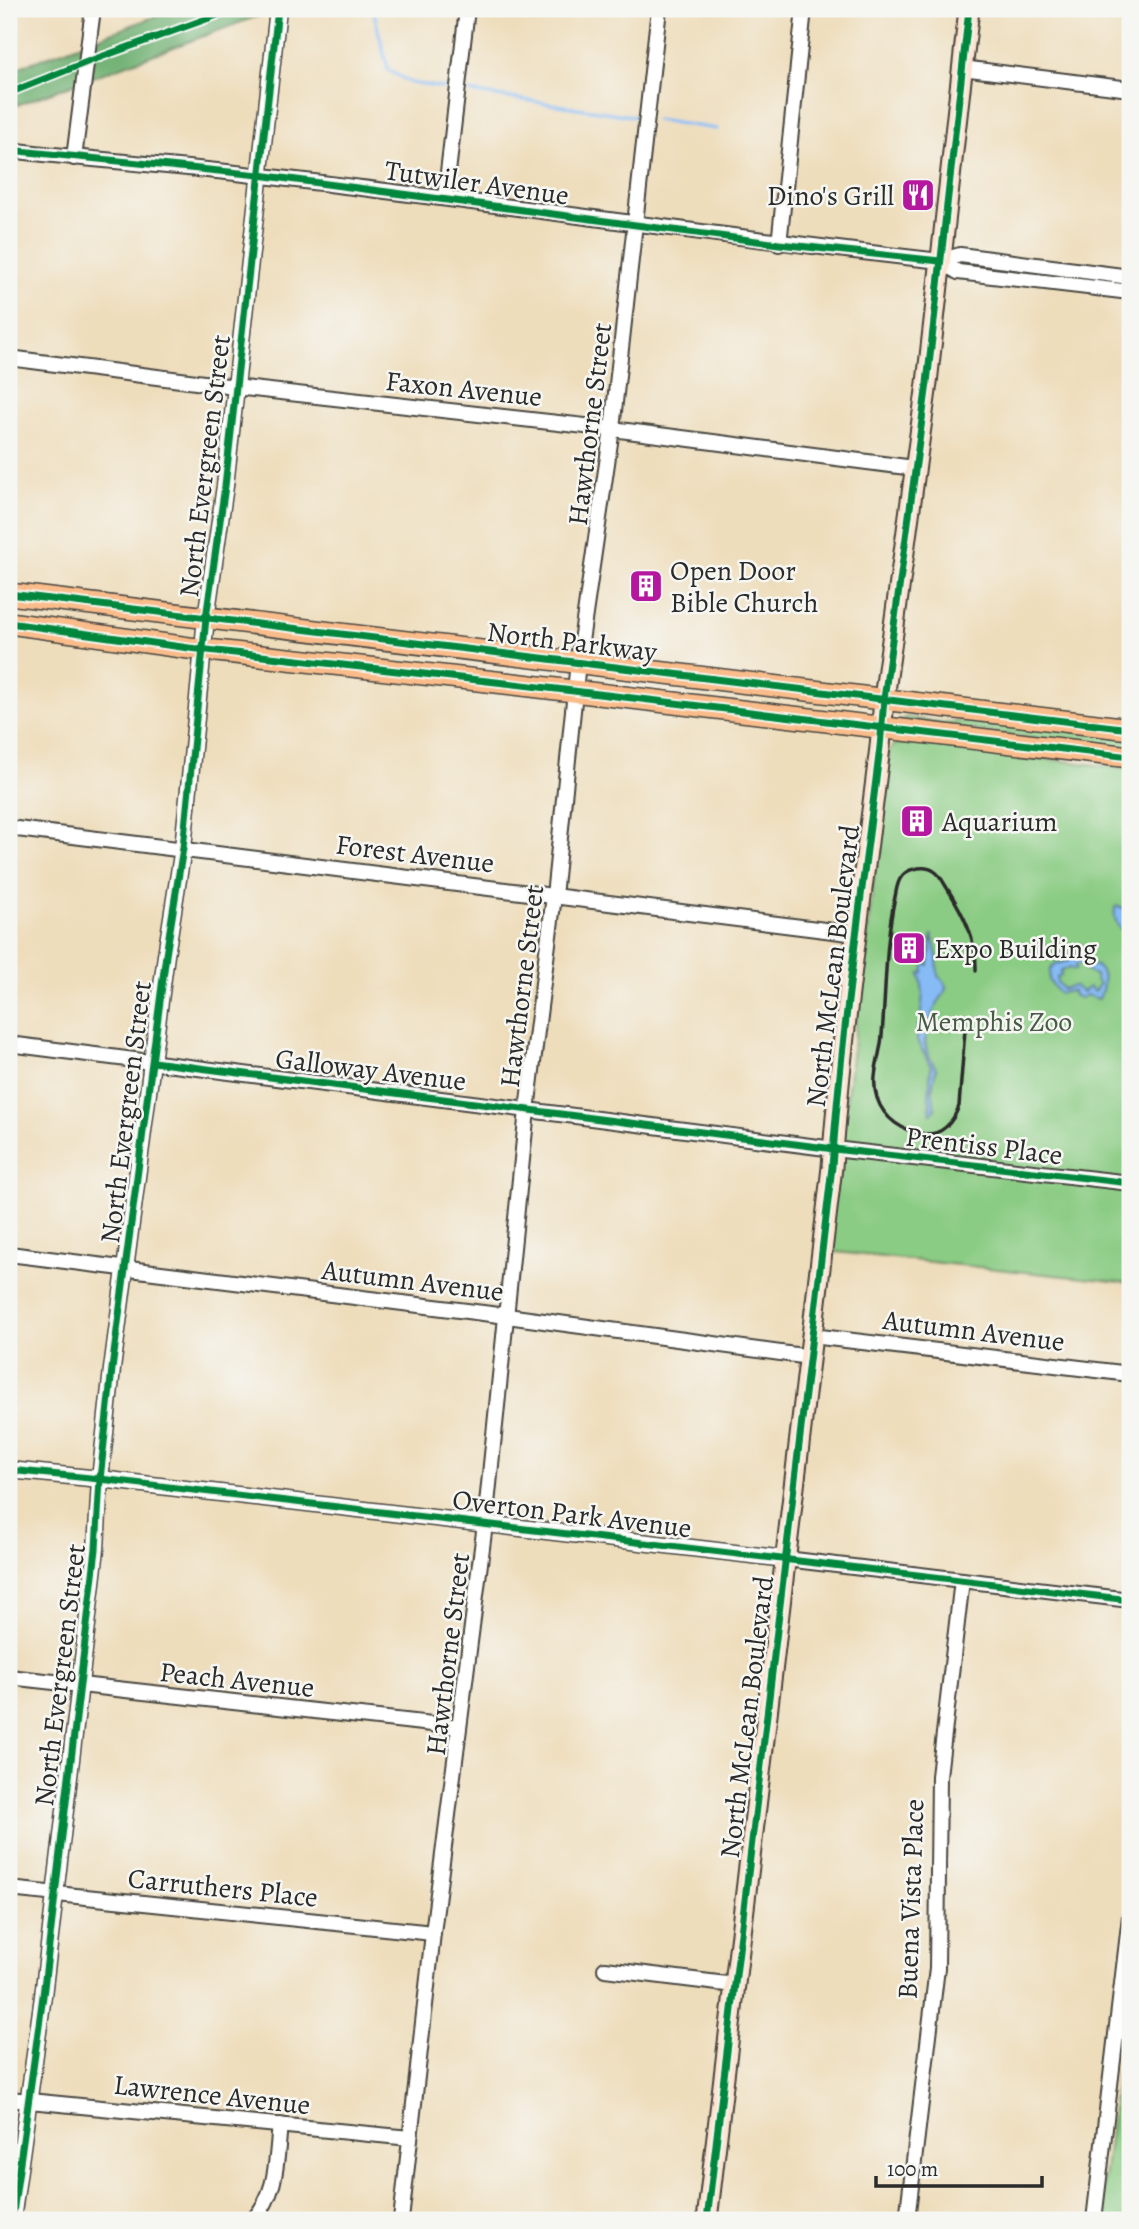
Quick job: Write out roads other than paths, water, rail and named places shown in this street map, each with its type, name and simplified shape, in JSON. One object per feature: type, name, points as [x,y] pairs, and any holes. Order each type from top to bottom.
[{"type":"main road","name":"North McLean Boulevard","points":[[707,2220],[834,1149],[842,1050],[884,699],[928,369],[969,9]]},
{"type":"main road","name":"North Parkway","points":[[9,594],[1130,729]]},
{"type":"main road","name":"North Parkway","points":[[9,623],[203,649],[1130,757]]},
{"type":"street","points":[[74,158],[93,9]]},
{"type":"street","name":"North Evergreen Street","points":[[12,2220],[30,2101],[55,1894],[96,1549],[100,1479],[126,1269],[166,955],[183,848],[206,618],[225,486],[278,9]]},
{"type":"street","points":[[445,198],[467,9]]},
{"type":"street","name":"Hawthorne Street","points":[[401,2220],[433,1933],[485,1524],[527,1110],[554,896],[578,662],[612,429],[659,9]]},
{"type":"street","points":[[779,244],[804,9]]},
{"type":"street","points":[[962,68],[1130,89]]},
{"type":"street","name":"Tutwiler Avenue","points":[[9,150],[259,175],[779,244],[940,261],[960,255],[1130,276]]},
{"type":"street","name":"Tutwiler Avenue","points":[[940,261],[958,272],[1130,292]]},
{"type":"street","name":"Faxon Avenue","points":[[9,358],[235,387],[612,429],[914,468]]},
{"type":"street","name":"Forest Avenue","points":[[9,828],[857,934]]},
{"type":"street","name":"Galloway Avenue","points":[[9,1044],[834,1149]]},
{"type":"street","name":"Prentiss Place","points":[[834,1149],[1130,1183]]},
{"type":"street","name":"Autumn Avenue","points":[[9,1254],[810,1357]]},
{"type":"street","name":"Autumn Avenue","points":[[812,1336],[1130,1374]]},
{"type":"street","name":"Overton Park Avenue","points":[[9,1471],[100,1479],[1130,1600]]},
{"type":"street","name":"Buena Vista Place","points":[[907,2220],[937,1968],[939,1776],[962,1580]]},
{"type":"street","name":"Peach Avenue","points":[[9,1677],[460,1727]]},
{"type":"street","name":"Carruthers Place","points":[[9,1889],[433,1933]]},
{"type":"street","points":[[1094,2220],[1130,1916]]},
{"type":"street","points":[[605,1969],[734,1985]]},
{"type":"street","name":"Lawrence Avenue","points":[[9,2099],[410,2138]]},
{"type":"street","points":[[253,2220],[264,2208],[272,2190],[279,2125]]},
{"type":"water","points":[[1115,907],[1130,911],[1130,936],[1119,928],[1116,920]]},
{"type":"water","points":[[932,934],[938,976],[946,988],[930,1023],[920,1021],[923,993],[920,973],[923,973],[924,965],[929,965]]},
{"type":"water","points":[[1080,954],[1100,970],[1103,981],[1099,999],[1086,995],[1081,998],[1074,996],[1073,991],[1059,993],[1049,981],[1050,970],[1056,964],[1069,961],[1069,957]],"holes":[[[1076,964],[1083,964],[1087,972],[1095,975],[1099,984],[1094,992],[1089,987],[1082,992],[1074,986],[1063,989],[1057,982],[1061,970],[1076,970]]]},
{"type":"water","points":[[918,1025],[928,1028],[925,1042],[927,1053],[936,1068],[932,1089],[935,1110],[931,1114],[931,1066],[917,1041]]},
{"type":"waterway","points":[[373,9],[388,70],[411,83],[444,88]]},
{"type":"waterway","points":[[470,92],[638,117]]},
{"type":"waterway","points":[[656,120],[717,129]]},
{"type":"railway","points":[[966,1017],[959,1106],[954,1117],[942,1130],[931,1134],[917,1133],[895,1123],[884,1112],[877,1098],[875,1074],[882,1035],[892,914],[898,884],[905,873],[924,868],[940,876],[968,927],[974,948],[976,971]]},
{"type":"place","name":"Dino's Grill","points":[[918,195]]},
{"type":"place","name":"Open Door Bible Church","points":[[646,586]]},
{"type":"place","name":"Aquarium","points":[[917,821]]},
{"type":"place","name":"Expo Building","points":[[909,948]]},
{"type":"park label","name":"Memphis Zoo","points":[[994,1021]]}]
